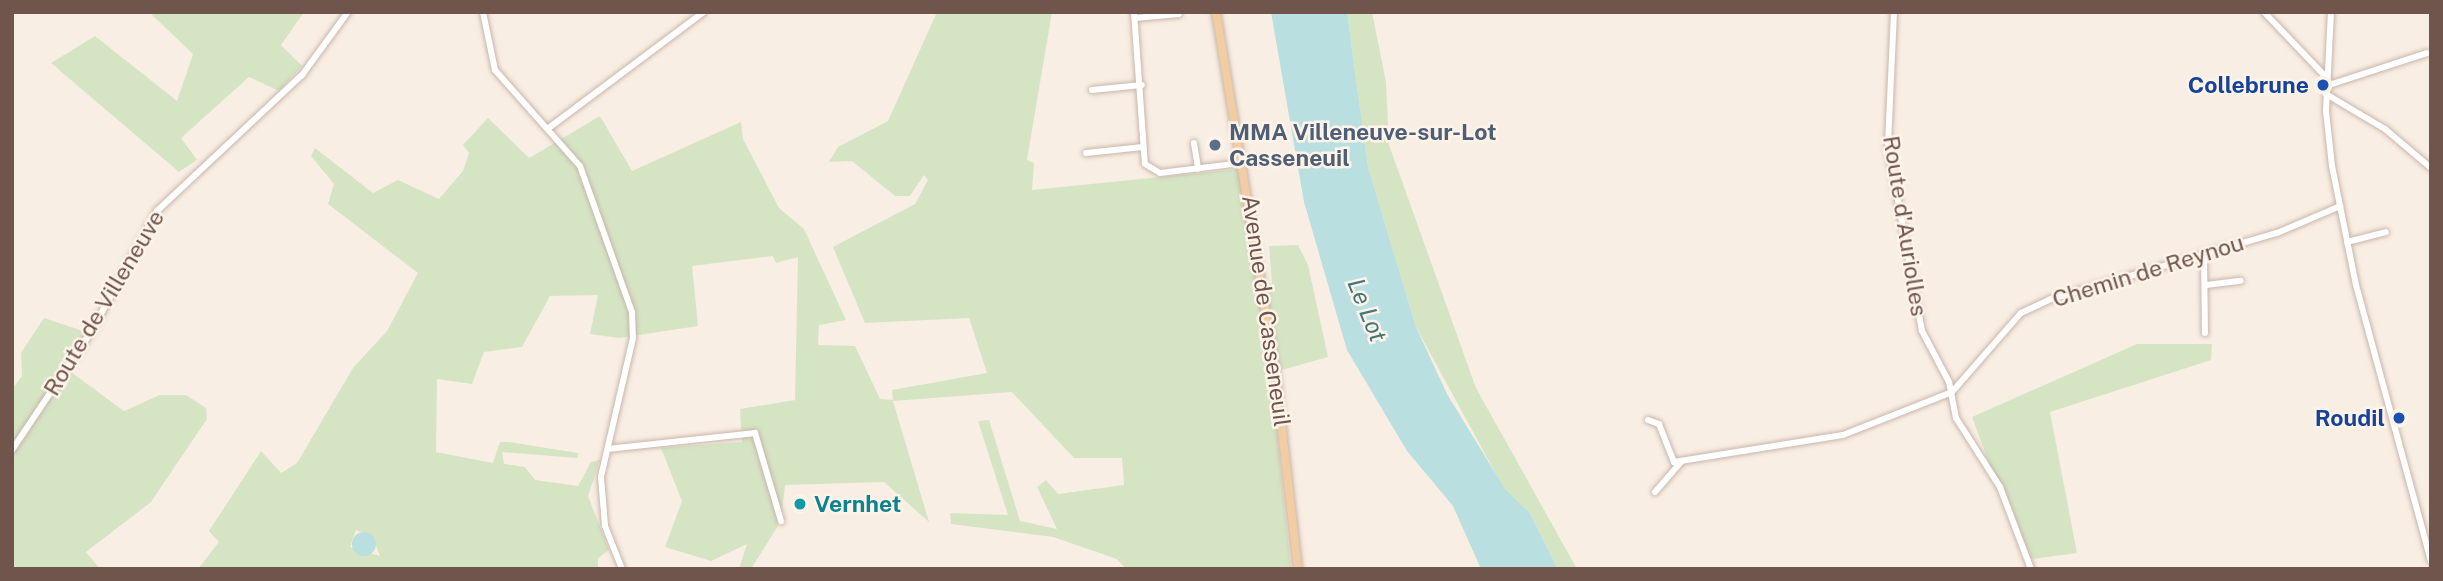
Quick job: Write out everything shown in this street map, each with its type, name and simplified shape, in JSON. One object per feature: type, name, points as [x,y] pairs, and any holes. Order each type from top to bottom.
[{"type":"main road","name":"Avenue de Casseneuil","points":[[1216,12],[1244,163],[1298,531],[1297,569]]},
{"type":"street","name":"Route de Villeneuve","points":[[12,450],[91,332],[157,211],[303,75],[348,12]]},
{"type":"street","points":[[484,12],[495,70],[550,127],[580,166],[632,312],[633,338],[608,449],[600,503],[622,569]]},
{"type":"street","points":[[550,127],[704,12]]},
{"type":"street","name":"Route d'Auriolles","points":[[1894,12],[1888,146],[1922,331],[1952,392],[1956,418],[2000,488],[2031,569]]},
{"type":"street","points":[[2264,12],[2326,77]]},
{"type":"street","points":[[2331,12],[2326,90],[2340,206],[2347,242],[2431,561]]},
{"type":"street","points":[[1179,14],[1134,15],[1142,85],[1143,147],[1153,172],[1244,163]]},
{"type":"street","points":[[2326,90],[2427,53]]},
{"type":"street","points":[[1092,90],[1142,85]]},
{"type":"street","points":[[2326,90],[2385,128],[2431,168]]},
{"type":"street","points":[[1194,143],[1198,169]]},
{"type":"street","points":[[1086,153],[1143,147]]},
{"type":"street","name":"Chemin de Reynou","points":[[1681,463],[1825,440],[1952,392],[2021,313],[2086,285],[2204,254],[2340,206]]},
{"type":"street","points":[[2347,242],[2386,232]]},
{"type":"street","points":[[2204,254],[2205,333]]},
{"type":"street","points":[[2206,285],[2241,281]]},
{"type":"street","points":[[1648,420],[1659,424],[1671,459],[1681,463],[1655,492]]},
{"type":"street","points":[[608,449],[661,448],[754,433],[781,520]]},
{"type":"green space","points":[[149,12],[304,12],[281,45],[302,66],[279,91],[249,77],[181,138],[197,160],[179,172],[51,63],[95,36],[177,101],[193,54]]},
{"type":"green space","points":[[937,12],[1052,12],[1027,160],[1034,163],[1032,190],[1240,169],[1260,287],[1272,283],[1269,246],[1298,245],[1308,265],[1328,357],[1271,373],[1291,569],[1126,569],[1117,559],[1053,537],[951,524],[950,513],[1008,515],[978,421],[989,420],[1020,521],[1057,529],[1037,487],[1046,480],[1058,494],[1124,485],[1122,458],[1074,458],[1012,392],[893,401],[929,522],[884,482],[785,485],[781,521],[751,569],[739,569],[747,544],[711,561],[665,547],[682,501],[661,448],[742,442],[740,409],[795,400],[798,257],[776,263],[773,256],[692,266],[698,326],[619,338],[590,334],[598,295],[550,296],[522,347],[484,352],[472,384],[437,379],[436,452],[493,463],[500,442],[578,453],[577,458],[502,452],[504,464],[525,467],[535,480],[578,486],[591,462],[600,460],[588,496],[609,550],[598,558],[598,568],[198,569],[219,542],[209,531],[261,451],[281,473],[297,463],[353,368],[387,331],[418,273],[328,204],[334,184],[311,156],[315,148],[373,193],[398,180],[439,199],[463,171],[469,153],[463,145],[488,118],[529,158],[600,116],[632,171],[741,122],[743,139],[779,208],[804,229],[846,320],[819,325],[818,345],[855,346],[880,399],[893,400],[892,390],[987,373],[969,318],[865,323],[833,247],[915,204],[928,180],[924,175],[910,196],[895,196],[852,161],[829,162],[838,147],[888,121]],"holes":[[[356,530],[373,538],[380,556],[350,547]]]},
{"type":"green space","points":[[1347,12],[1372,12],[1386,82],[1389,145],[1476,388],[1577,569],[1558,569],[1530,513],[1504,489],[1416,327],[1368,167]]},
{"type":"green space","points":[[44,318],[86,332],[64,367],[124,411],[160,395],[186,395],[206,408],[207,419],[151,502],[86,552],[100,569],[12,569],[12,389],[22,376],[21,353]]},
{"type":"green space","points":[[2137,344],[2212,344],[2211,360],[2050,412],[2077,553],[2025,560],[1972,417]]},
{"type":"water","name":"Le Lot","points":[[1271,12],[1347,12],[1368,167],[1416,327],[1447,394],[1505,489],[1530,513],[1558,569],[1481,569],[1453,506],[1407,451],[1347,350],[1304,202]]},
{"type":"water","points":[[364,532],[372,536],[376,544],[372,552],[364,556],[356,552],[352,544],[356,536]]},
{"type":"place","name":"Collebrune","points":[[2323,85]]},
{"type":"place","name":"MMA Villeneuve-sur-Lot Casseneuil","points":[[1215,145]]},
{"type":"place","name":"Roudil","points":[[2399,418]]},
{"type":"place","name":"Vernhet","points":[[800,504]]}]
